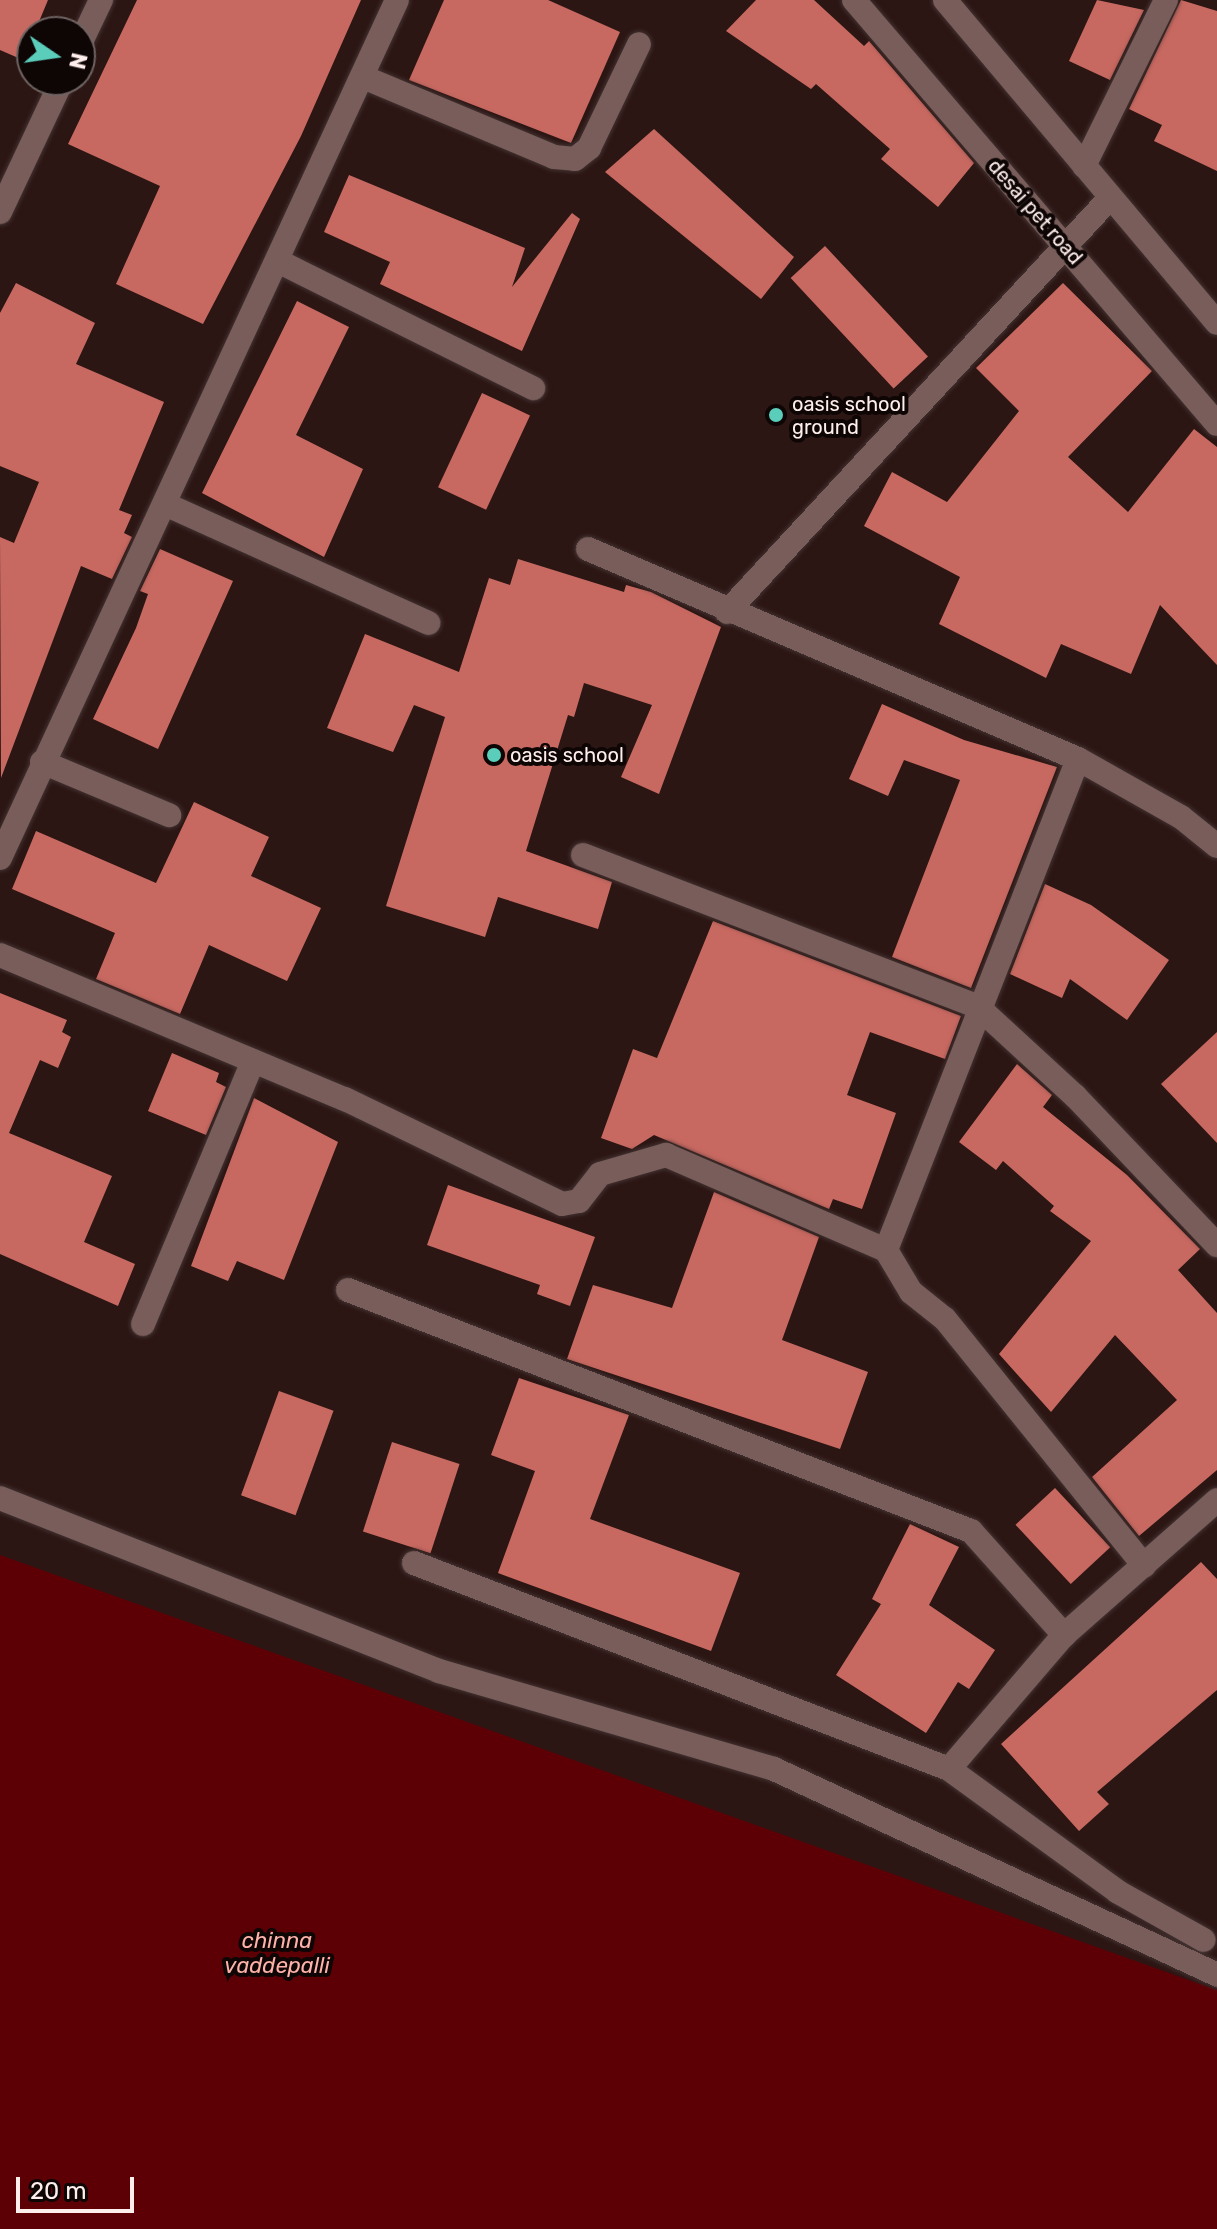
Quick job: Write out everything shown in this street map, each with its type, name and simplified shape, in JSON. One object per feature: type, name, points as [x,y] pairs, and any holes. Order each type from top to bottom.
[{"type":"street","points":[[0,858],[42,762],[280,262],[397,0]]},
{"type":"street","name":"desai pet road","points":[[854,0],[1217,424]]},
{"type":"street","points":[[945,0],[1217,323]]},
{"type":"street","points":[[1084,166],[1166,0]]},
{"type":"street","points":[[363,77],[554,157],[575,159],[589,148],[639,44]]},
{"type":"street","points":[[0,212],[54,96]]},
{"type":"street","points":[[727,612],[1110,198]]},
{"type":"street","points":[[280,262],[533,388]]},
{"type":"street","points":[[165,504],[428,623]]},
{"type":"street","points":[[588,549],[727,612],[1078,759],[1181,817],[1217,846]]},
{"type":"street","points":[[886,1250],[977,1006],[1078,759]]},
{"type":"street","points":[[42,762],[169,815]]},
{"type":"street","points":[[583,855],[977,1006],[1075,1096],[1217,1245]]},
{"type":"street","points":[[0,955],[253,1061],[562,1204],[579,1201],[600,1174],[666,1155],[886,1250],[911,1292],[945,1319],[1144,1566]]},
{"type":"street","points":[[143,1324],[253,1061]]},
{"type":"street","points":[[348,1290],[971,1531],[1064,1635]]},
{"type":"street","points":[[0,1498],[439,1671],[774,1769],[919,1831],[1217,1975]]},
{"type":"street","points":[[949,1769],[1064,1635],[1217,1500]]},
{"type":"street","points":[[414,1563],[949,1769],[1118,1892],[1211,1934],[1189,1964]]},
{"type":"water","name":"chinna vaddepalli","points":[[0,1555],[1217,1990],[1217,2229],[0,2229]]},
{"type":"building","points":[[0,0],[48,0],[41,16],[16,16],[16,57],[0,50]]},
{"type":"building","points":[[137,0],[361,0],[301,136],[203,324],[116,284],[160,186],[68,144],[91,96],[96,96],[96,86]]},
{"type":"building","points":[[444,0],[548,0],[620,32],[571,143],[409,80]]},
{"type":"building","points":[[756,0],[814,0],[864,46],[869,41],[974,163],[938,207],[881,159],[890,149],[816,84],[811,89],[726,31]]},
{"type":"building","points":[[1097,0],[1144,10],[1110,80],[1069,61]]},
{"type":"building","points":[[1181,0],[1217,11],[1217,171],[1154,141],[1162,125],[1129,109]]},
{"type":"building","points":[[654,129],[794,257],[761,299],[605,172]]},
{"type":"building","points":[[349,175],[525,248],[512,287],[572,213],[580,219],[522,351],[380,284],[390,262],[324,232]]},
{"type":"building","points":[[825,246],[928,356],[894,388],[791,278]]},
{"type":"building","points":[[16,283],[95,323],[76,364],[164,402],[119,510],[132,515],[124,533],[132,537],[112,579],[81,566],[1,778],[0,537],[14,543],[39,482],[0,466],[0,313]]},
{"type":"building","points":[[1063,283],[1152,371],[1068,457],[1128,512],[1194,429],[1217,447],[1217,665],[1160,605],[1131,674],[1061,644],[1046,678],[939,624],[960,577],[864,526],[892,472],[947,502],[1019,411],[976,368]]},
{"type":"building","points":[[297,301],[349,327],[296,435],[363,469],[324,557],[202,493]]},
{"type":"building","points":[[482,393],[530,415],[486,510],[438,487]]},
{"type":"building","points":[[160,549],[233,581],[158,749],[93,719],[136,628],[148,594],[140,591]]},
{"type":"building","points":[[518,559],[624,592],[626,585],[651,592],[721,627],[659,794],[621,777],[652,705],[584,683],[574,717],[568,715],[526,851],[612,882],[598,929],[498,897],[485,937],[386,906],[445,717],[414,705],[393,752],[327,728],[365,634],[459,672],[489,578],[510,585]]},
{"type":"building","points":[[882,704],[964,740],[1057,767],[971,988],[892,957],[960,780],[904,760],[888,796],[849,779]]},
{"type":"building","points":[[194,802],[269,837],[251,876],[321,908],[287,981],[209,945],[180,1014],[96,979],[115,933],[12,889],[36,831],[156,883]]},
{"type":"building","points":[[1045,884],[1091,905],[1169,960],[1127,1020],[1070,979],[1062,998],[1010,974]]},
{"type":"building","points":[[713,921],[961,1016],[945,1059],[870,1032],[847,1095],[896,1113],[862,1209],[833,1199],[829,1209],[654,1135],[632,1149],[601,1138],[633,1049],[657,1058]]},
{"type":"building","points":[[0,993],[67,1020],[62,1032],[71,1037],[58,1068],[40,1060],[9,1133],[112,1176],[84,1242],[135,1264],[118,1306],[0,1254]]},
{"type":"building","points":[[1217,1032],[1217,1143],[1161,1084]]},
{"type":"building","points":[[172,1053],[219,1073],[216,1082],[226,1087],[206,1135],[148,1111]]},
{"type":"building","points":[[1017,1064],[1052,1095],[1043,1107],[1127,1175],[1200,1249],[1178,1270],[1217,1313],[1217,1470],[1139,1536],[1092,1477],[1177,1400],[1115,1335],[1051,1412],[999,1354],[1091,1241],[1050,1211],[1054,1206],[1003,1161],[996,1170],[959,1142]]},
{"type":"building","points":[[254,1098],[338,1142],[284,1280],[237,1261],[228,1281],[191,1266]]},
{"type":"building","points":[[448,1185],[595,1237],[570,1306],[537,1294],[540,1285],[427,1245]]},
{"type":"building","points":[[714,1192],[819,1237],[782,1340],[868,1372],[840,1449],[567,1359],[593,1285],[672,1308]]},
{"type":"building","points":[[519,1378],[629,1415],[590,1519],[740,1573],[711,1651],[498,1573],[535,1471],[491,1455]]},
{"type":"building","points":[[279,1391],[334,1411],[296,1515],[241,1495]]},
{"type":"building","points":[[392,1442],[460,1464],[430,1553],[363,1531]]},
{"type":"building","points":[[1055,1488],[1110,1547],[1071,1584],[1016,1525]]},
{"type":"building","points":[[910,1524],[959,1547],[929,1605],[995,1650],[969,1689],[958,1682],[926,1733],[836,1675],[881,1604],[872,1599]]},
{"type":"building","points":[[1201,1562],[1217,1579],[1217,1690],[1097,1792],[1109,1804],[1079,1831],[1001,1744]]},
{"type":"place","name":"oasis school ground","points":[[776,415]]},
{"type":"place","name":"oasis school","points":[[494,755]]}]
